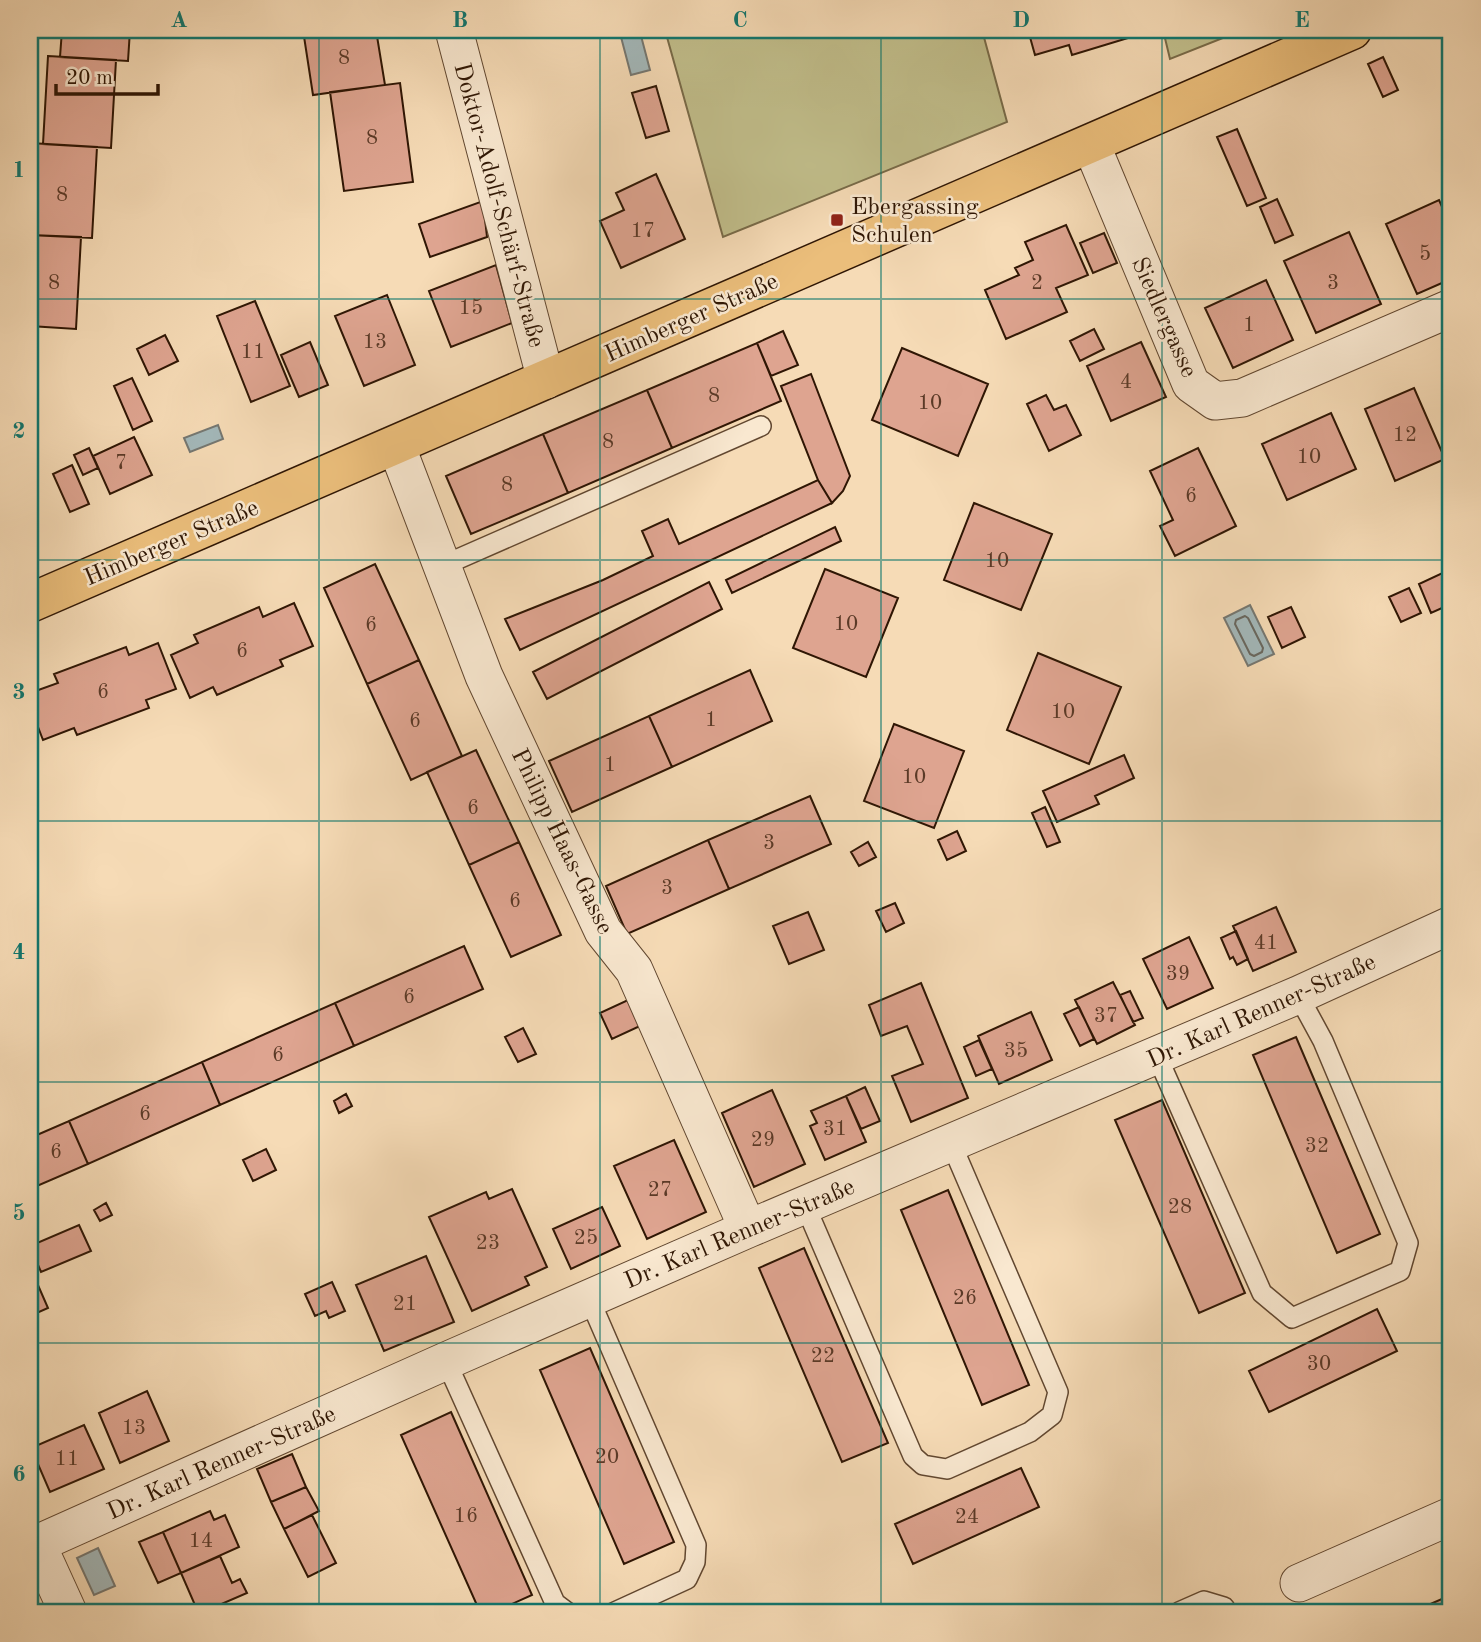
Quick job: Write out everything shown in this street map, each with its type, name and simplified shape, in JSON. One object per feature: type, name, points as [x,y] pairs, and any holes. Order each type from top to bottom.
[{"type":"main road","name":"Himberger Straße","points":[[30,603],[1352,30]]},
{"type":"street","name":"Doktor-Adolf-Schärf-Straße","points":[[454,30],[547,380]]},
{"type":"street","name":"Siedlergasse","points":[[1091,144],[1191,384],[1215,401],[1242,398],[1451,308]]},
{"type":"street","name":"Philipp Haas-Gasse","points":[[396,445],[495,700],[603,931],[634,970],[748,1229]]},
{"type":"street","name":"Dr. Karl Renner-Straße","points":[[34,1546],[446,1360],[1298,995],[1451,925]]},
{"type":"street","points":[[1299,1583],[1451,1516]]},
{"type":"street","points":[[34,1546],[68,1612]]},
{"type":"lane","points":[[442,566],[761,426]]},
{"type":"lane","points":[[1157,1056],[1262,1293],[1292,1318],[1400,1271],[1408,1243],[1323,1041],[1298,995]]},
{"type":"lane","points":[[805,1205],[913,1456],[923,1465],[947,1469],[1030,1432],[1052,1415],[1058,1392],[951,1143]]},
{"type":"lane","points":[[589,1298],[696,1545],[695,1562],[687,1579],[615,1612]]},
{"type":"lane","points":[[446,1360],[555,1603],[567,1612]]},
{"type":"lane","points":[[1179,1612],[1204,1601],[1224,1607],[1227,1612]]},
{"type":"shaded area","points":[[665,30],[982,30],[1007,122],[723,237]]},
{"type":"shaded area","points":[[1163,30],[1243,30],[1170,59]]},
{"type":"water","points":[[640,32],[650,70],[631,75],[621,37]]},
{"type":"water","points":[[218,425],[223,439],[190,452],[184,438]]},
{"type":"water","points":[[1250,605],[1274,654],[1248,666],[1224,618]]},
{"type":"water","points":[[98,1548],[115,1586],[94,1595],[77,1558]]},
{"type":"building","points":[[62,30],[130,30],[128,61],[60,57]]},
{"type":"building","points":[[303,30],[376,30],[385,85],[313,95]]},
{"type":"building","points":[[1028,30],[1151,31],[1072,55],[1069,45],[1035,55]]},
{"type":"building","points":[[48,56],[116,60],[111,148],[43,144]]},
{"type":"building","points":[[1383,57],[1398,90],[1383,97],[1368,64]]},
{"type":"building","points":[[400,83],[413,182],[344,191],[330,92]]},
{"type":"building","points":[[656,86],[669,131],[646,138],[632,93]]},
{"type":"building","points":[[1237,129],[1266,198],[1247,206],[1217,137]]},
{"type":"building","points":[[30,143],[97,147],[92,238],[30,235]]},
{"type":"building","points":[[656,174],[685,239],[621,268],[600,221],[624,210],[616,193]]},
{"type":"building","points":[[1277,199],[1293,235],[1275,243],[1260,207]]},
{"type":"building","points":[[1439,200],[1451,227],[1451,279],[1417,294],[1386,224]]},
{"type":"building","points":[[483,201],[487,237],[430,257],[419,224]]},
{"type":"building","points":[[1066,225],[1088,275],[1056,288],[1067,312],[1006,339],[985,290],[1019,275],[1015,268],[1033,260],[1025,242]]},
{"type":"building","points":[[1349,232],[1381,304],[1316,333],[1284,261]]},
{"type":"building","points":[[1104,233],[1117,263],[1093,273],[1080,243]]},
{"type":"building","points":[[30,235],[81,237],[76,329],[30,326]]},
{"type":"building","points":[[496,265],[512,323],[451,347],[429,291]]},
{"type":"building","points":[[1266,280],[1293,340],[1233,368],[1205,308]]},
{"type":"building","points":[[387,295],[415,365],[364,386],[335,316]]},
{"type":"building","points":[[255,301],[290,386],[251,402],[217,316]]},
{"type":"building","points":[[1094,329],[1104,349],[1080,361],[1070,341]]},
{"type":"building","points":[[783,331],[798,365],[771,376],[757,343]]},
{"type":"building","points":[[165,335],[178,361],[149,375],[137,349]]},
{"type":"building","points":[[310,342],[328,385],[299,397],[281,355]]},
{"type":"building","points":[[1141,342],[1166,397],[1111,421],[1087,366]]},
{"type":"building","points":[[757,343],[781,401],[672,448],[647,390]]},
{"type":"building","points":[[902,348],[988,384],[958,456],[872,420]]},
{"type":"building","points":[[811,374],[850,476],[843,491],[832,503],[818,480],[781,386]]},
{"type":"building","points":[[132,378],[152,421],[133,430],[114,386]]},
{"type":"building","points":[[1414,388],[1445,459],[1395,481],[1365,409]]},
{"type":"building","points":[[647,390],[672,448],[568,493],[543,434]]},
{"type":"building","points":[[1046,395],[1054,410],[1066,405],[1081,435],[1049,451],[1027,404]]},
{"type":"building","points":[[1331,413],[1356,469],[1287,500],[1262,444]]},
{"type":"building","points":[[543,434],[568,493],[471,534],[446,476]]},
{"type":"building","points":[[134,437],[152,475],[110,494],[93,456]]},
{"type":"building","points":[[89,448],[98,468],[83,475],[74,455]]},
{"type":"building","points":[[1198,448],[1236,526],[1175,556],[1160,526],[1173,520],[1150,471]]},
{"type":"building","points":[[72,465],[89,504],[70,512],[53,474]]},
{"type":"building","points":[[818,480],[832,503],[520,650],[505,619],[603,580],[653,556],[642,531],[668,519],[679,544]]},
{"type":"building","points":[[974,503],[1052,534],[1021,610],[944,580]]},
{"type":"building","points":[[835,527],[841,541],[732,593],[726,580]]},
{"type":"building","points":[[375,564],[419,660],[367,684],[324,588]]},
{"type":"building","points":[[825,569],[898,598],[866,677],[793,648]]},
{"type":"building","points":[[1451,569],[1451,604],[1431,613],[1419,584]]},
{"type":"building","points":[[709,582],[722,609],[547,699],[533,672]]},
{"type":"building","points":[[1409,588],[1421,613],[1401,622],[1389,597]]},
{"type":"building","points":[[294,603],[313,646],[280,660],[283,666],[217,695],[213,687],[190,698],[171,655],[198,643],[194,635],[259,607],[263,617]]},
{"type":"building","points":[[1291,607],[1305,637],[1282,648],[1268,617]]},
{"type":"building","points":[[158,643],[176,689],[146,700],[149,708],[77,735],[74,728],[43,740],[30,706],[30,693],[58,683],[54,674],[126,647],[129,655]]},
{"type":"building","points":[[1038,653],[1121,687],[1089,764],[1007,730]]},
{"type":"building","points":[[419,660],[462,756],[411,780],[367,684]]},
{"type":"building","points":[[750,670],[772,721],[672,767],[649,716]]},
{"type":"building","points":[[649,716],[672,767],[572,812],[549,761]]},
{"type":"building","points":[[894,724],[964,751],[934,828],[864,801]]},
{"type":"building","points":[[476,750],[519,842],[469,865],[427,772]]},
{"type":"building","points":[[1124,755],[1134,778],[1095,796],[1099,804],[1057,822],[1043,791]]},
{"type":"building","points":[[810,796],[831,844],[729,889],[708,840]]},
{"type":"building","points":[[1045,807],[1060,842],[1047,847],[1032,813]]},
{"type":"building","points":[[957,831],[966,851],[947,860],[938,840]]},
{"type":"building","points":[[708,840],[729,889],[627,934],[606,886]]},
{"type":"building","points":[[519,842],[561,935],[511,957],[469,865]]},
{"type":"building","points":[[868,842],[876,857],[859,866],[851,852]]},
{"type":"building","points":[[895,903],[904,923],[886,932],[876,911]]},
{"type":"building","points":[[1276,907],[1296,952],[1253,971],[1233,926]]},
{"type":"building","points":[[808,912],[824,950],[789,964],[773,926]]},
{"type":"building","points":[[1236,931],[1248,959],[1237,965],[1233,957],[1230,959],[1221,938]]},
{"type":"building","points":[[1189,937],[1213,988],[1167,1009],[1143,959]]},
{"type":"building","points":[[464,946],[483,989],[354,1046],[335,1003]]},
{"type":"building","points":[[1113,982],[1135,1025],[1097,1044],[1075,1000]]},
{"type":"building","points":[[921,983],[968,1098],[911,1122],[892,1076],[923,1064],[907,1026],[881,1036],[869,1005]]},
{"type":"building","points":[[1130,991],[1143,1018],[1133,1022],[1120,995]]},
{"type":"building","points":[[628,1000],[640,1026],[612,1039],[600,1013]]},
{"type":"building","points":[[335,1003],[354,1046],[220,1105],[202,1062]]},
{"type":"building","points":[[1079,1007],[1094,1039],[1080,1046],[1064,1014]]},
{"type":"building","points":[[1031,1012],[1052,1060],[999,1084],[978,1036]]},
{"type":"building","points":[[523,1028],[536,1054],[518,1062],[505,1037]]},
{"type":"building","points":[[1296,1037],[1380,1234],[1337,1253],[1253,1055]]},
{"type":"building","points":[[979,1040],[992,1069],[976,1076],[964,1047]]},
{"type":"building","points":[[202,1062],[220,1105],[88,1164],[69,1121]]},
{"type":"building","points":[[865,1087],[880,1121],[861,1129],[846,1096]]},
{"type":"building","points":[[772,1090],[805,1164],[754,1187],[722,1113]]},
{"type":"building","points":[[346,1094],[352,1106],[339,1113],[334,1101]]},
{"type":"building","points":[[846,1096],[866,1142],[825,1160],[810,1126],[817,1123],[811,1111]]},
{"type":"building","points":[[1162,1100],[1245,1293],[1199,1313],[1115,1120]]},
{"type":"building","points":[[69,1121],[88,1164],[30,1189],[30,1138]]},
{"type":"building","points":[[674,1140],[706,1212],[647,1239],[614,1166]]},
{"type":"building","points":[[266,1149],[276,1170],[253,1181],[243,1160]]},
{"type":"building","points":[[512,1189],[547,1267],[525,1277],[529,1285],[472,1311],[429,1217],[486,1192],[489,1199]]},
{"type":"building","points":[[948,1190],[1029,1385],[982,1405],[901,1210]]},
{"type":"building","points":[[106,1203],[112,1215],[100,1221],[94,1210]]},
{"type":"building","points":[[602,1207],[620,1246],[571,1269],[553,1229]]},
{"type":"building","points":[[79,1225],[91,1251],[41,1272],[30,1246]]},
{"type":"building","points":[[804,1248],[888,1443],[842,1462],[759,1268]]},
{"type":"building","points":[[426,1256],[454,1322],[384,1351],[356,1285]]},
{"type":"building","points":[[34,1276],[48,1308],[30,1316],[30,1278]]},
{"type":"building","points":[[332,1282],[345,1311],[329,1318],[326,1311],[315,1316],[305,1294]]},
{"type":"building","points":[[1377,1309],[1397,1351],[1269,1412],[1249,1371]]},
{"type":"building","points":[[590,1348],[674,1542],[624,1564],[540,1370]]},
{"type":"building","points":[[147,1391],[169,1441],[120,1463],[99,1413]]},
{"type":"building","points":[[451,1412],[532,1595],[494,1612],[480,1612],[401,1435]]},
{"type":"building","points":[[84,1425],[104,1469],[50,1492],[31,1448]]},
{"type":"building","points":[[292,1454],[306,1487],[271,1502],[257,1469]]},
{"type":"building","points":[[1021,1468],[1039,1507],[913,1564],[895,1524]]},
{"type":"building","points":[[306,1487],[319,1511],[284,1529],[271,1502]]},
{"type":"building","points":[[210,1511],[214,1520],[225,1515],[239,1547],[181,1573],[163,1532]]},
{"type":"building","points":[[312,1515],[336,1563],[308,1577],[284,1529]]},
{"type":"building","points":[[163,1532],[181,1573],[158,1583],[139,1542]]},
{"type":"building","points":[[220,1556],[232,1583],[240,1579],[247,1593],[198,1612],[181,1573]]},
{"type":"building","points":[[1451,1595],[1451,1612],[1412,1612]]},
{"type":"place","name":"Ebergassing Schulen","points":[[837,220]]}]
